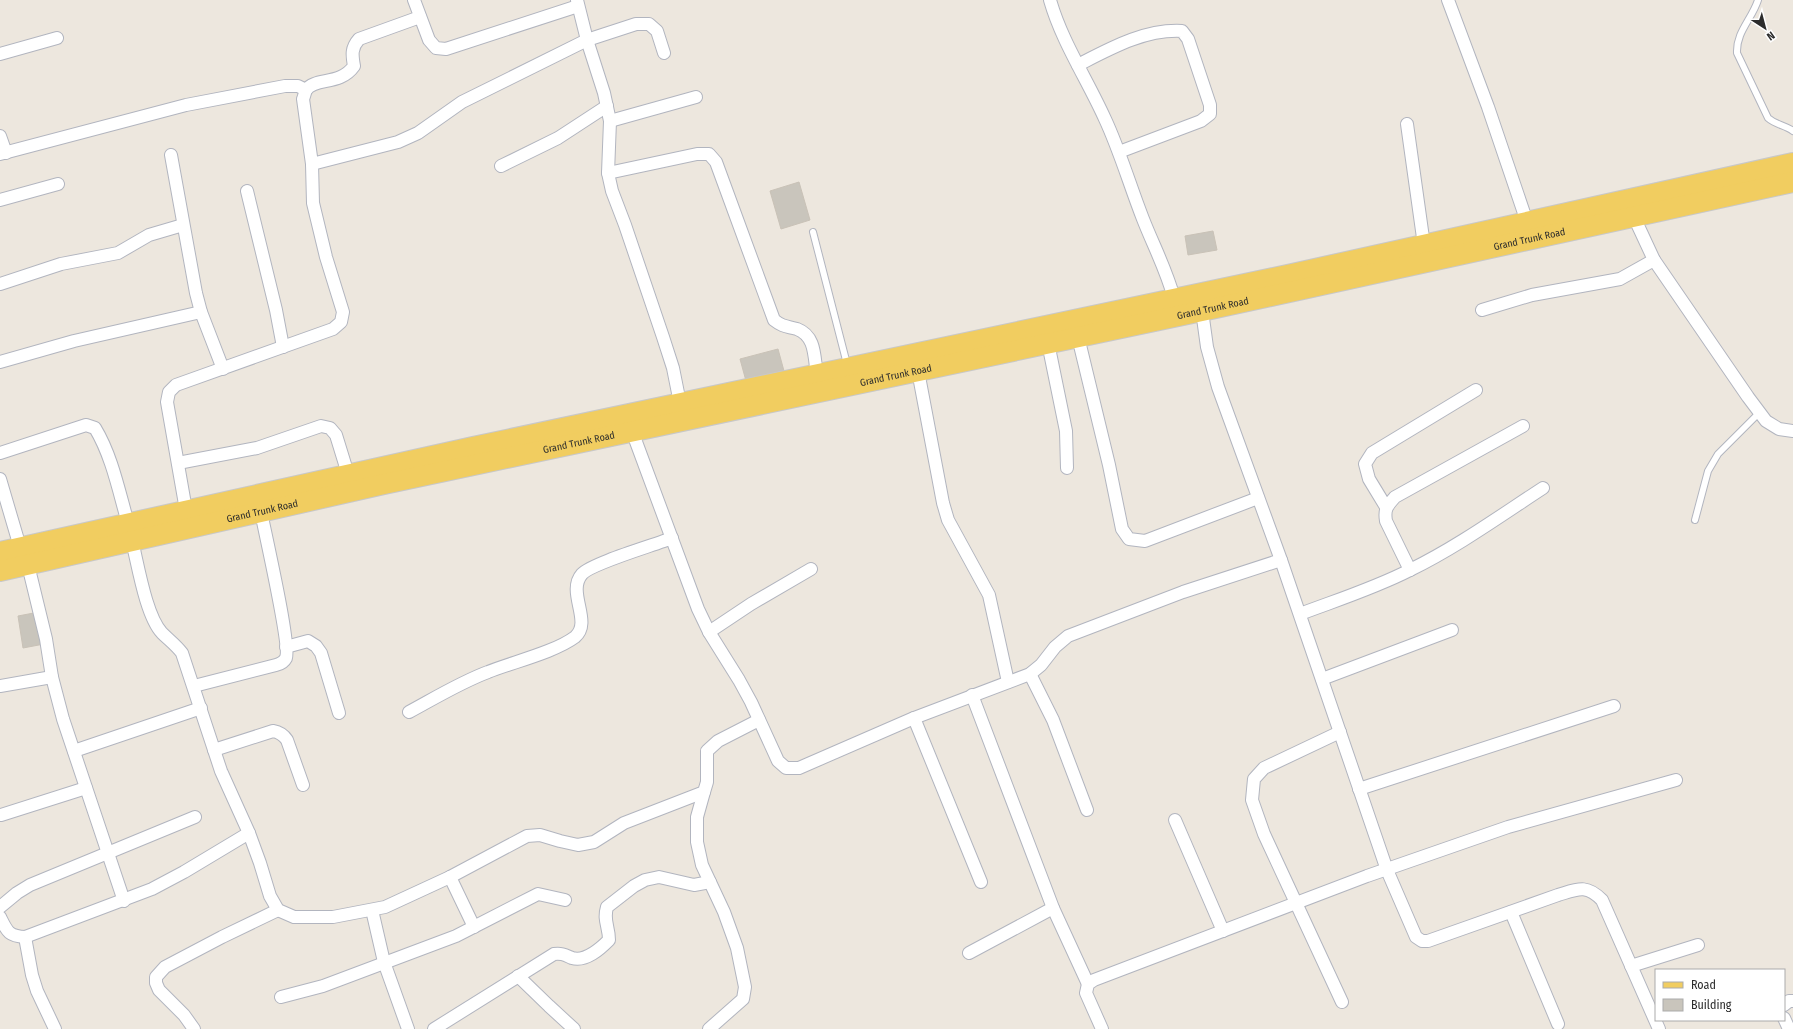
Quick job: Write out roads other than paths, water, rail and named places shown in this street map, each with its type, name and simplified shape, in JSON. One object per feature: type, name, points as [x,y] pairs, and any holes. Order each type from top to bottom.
[{"type":"main road","name":"Grand Trunk Road","points":[[130,532],[186,510],[348,474],[1424,245],[1793,163]]},
{"type":"main road","name":"Grand Trunk Road","points":[[0,571],[28,565],[83,543],[130,532],[261,512],[1793,182]]},
{"type":"main road","name":"Grand Trunk Road","points":[[0,552],[20,547],[83,543]]},
{"type":"street","points":[[414,0],[429,40],[436,48],[446,49],[577,3],[610,121],[608,173],[612,191],[626,225],[664,337],[673,368],[680,403]]},
{"type":"street","points":[[1050,0],[1064,37],[1106,119],[1143,219],[1168,274],[1174,298]]},
{"type":"street","points":[[1448,0],[1488,107],[1527,222]]},
{"type":"street","points":[[186,510],[167,402],[169,392],[176,385],[333,329],[341,322],[343,312],[326,257],[313,203],[312,164],[303,99],[306,90],[314,84],[341,78],[349,73],[354,66],[352,53],[354,45],[359,39],[420,17]]},
{"type":"street","points":[[312,164],[398,142],[418,133],[462,102],[587,40],[636,24],[649,24],[657,31],[664,53]]},
{"type":"street","points":[[1078,64],[1113,46],[1139,37],[1171,31],[1182,31],[1188,39],[1210,105],[1210,114],[1201,121],[1119,152]]},
{"type":"street","points":[[0,54],[57,38]]},
{"type":"street","points":[[0,136],[3,153],[186,105],[284,86],[298,86],[306,90]]},
{"type":"street","points":[[610,121],[696,97]]},
{"type":"street","points":[[501,166],[558,138],[607,106]]},
{"type":"street","points":[[1407,124],[1424,245]]},
{"type":"street","points":[[608,173],[697,154],[709,154],[716,162],[774,320],[782,327],[804,332],[812,341],[817,375]]},
{"type":"street","points":[[171,155],[183,226],[201,312],[223,369]]},
{"type":"street","points":[[0,200],[58,184]]},
{"type":"street","points":[[247,191],[276,310],[283,347]]},
{"type":"street","points":[[1634,217],[1654,260],[1766,421],[1778,429],[1793,431]]},
{"type":"street","points":[[0,284],[61,264],[118,253],[149,235],[183,226]]},
{"type":"street","points":[[1482,310],[1532,295],[1620,279],[1654,260]]},
{"type":"street","points":[[1202,310],[1207,347],[1218,387],[1300,614],[1387,870],[1416,937],[1422,941],[1428,941],[1558,895],[1578,889],[1587,889],[1594,892],[1602,900],[1655,1020]]},
{"type":"street","points":[[0,362],[74,341],[201,312]]},
{"type":"street","points":[[1078,337],[1109,465],[1122,529],[1129,539],[1145,541],[1258,498]]},
{"type":"street","points":[[1048,343],[1066,431],[1067,468]]},
{"type":"street","points":[[918,371],[943,504],[948,520],[989,595],[1008,682]]},
{"type":"street","points":[[1410,570],[1386,521],[1386,507],[1368,479],[1365,464],[1372,453],[1476,390]]},
{"type":"street","points":[[0,453],[86,425],[95,428],[103,443],[130,532],[148,605],[154,620],[162,633],[174,642],[182,653],[221,771],[249,833],[270,896],[278,910],[294,917],[333,917],[385,907],[450,877],[527,836],[540,834],[560,842],[578,845],[594,842],[624,824],[704,792]]},
{"type":"street","points":[[178,463],[257,448],[321,426],[330,428],[336,435],[348,474]]},
{"type":"street","points":[[1386,507],[1395,498],[1523,426]]},
{"type":"street","points":[[632,431],[698,609],[709,632],[739,680],[778,761],[786,768],[799,768],[914,718],[1030,674],[1041,666],[1055,647],[1068,636],[1183,592],[1281,560]]},
{"type":"street","points":[[0,480],[20,547]]},
{"type":"street","points":[[1300,614],[1381,584],[1410,570],[1431,559],[1543,488]]},
{"type":"street","points":[[194,686],[276,665],[283,662],[286,658],[286,647],[261,512]]},
{"type":"street","points":[[409,712],[486,672],[565,644],[577,635],[582,623],[576,589],[577,581],[582,574],[593,566],[672,538]]},
{"type":"street","points":[[28,565],[41,613],[52,677],[74,751],[124,900]]},
{"type":"street","points":[[709,632],[750,604],[811,569]]},
{"type":"street","points":[[1322,679],[1452,630]]},
{"type":"street","points":[[286,647],[308,641],[316,646],[321,653],[339,713]]},
{"type":"street","points":[[1030,674],[1052,720],[1087,810]]},
{"type":"street","points":[[0,686],[52,677]]},
{"type":"street","points":[[972,695],[1054,908],[1088,984],[1086,993],[1102,1029]]},
{"type":"street","points":[[1359,789],[1614,706]]},
{"type":"street","points":[[74,751],[201,708]]},
{"type":"street","points":[[914,718],[981,882]]},
{"type":"street","points":[[709,1029],[743,999],[745,987],[737,948],[724,912],[702,865],[697,842],[697,817],[707,782],[707,751],[718,741],[759,720]]},
{"type":"street","points":[[214,750],[273,731],[277,732],[284,736],[287,740],[302,785]]},
{"type":"street","points":[[1340,732],[1264,768],[1254,779],[1252,800],[1264,834],[1342,1002]]},
{"type":"street","points":[[1088,984],[1094,980],[1296,903],[1508,827],[1676,780]]},
{"type":"street","points":[[0,815],[86,788]]},
{"type":"street","points":[[0,907],[17,893],[30,885],[195,817]]},
{"type":"street","points":[[1175,820],[1222,931]]},
{"type":"street","points":[[0,917],[3,932],[15,937],[24,937],[152,889],[178,876],[249,833]]},
{"type":"street","points":[[450,877],[474,927]]},
{"type":"street","points":[[434,1029],[554,954],[562,953],[573,958],[583,958],[600,949],[609,940],[609,930],[604,918],[607,907],[634,886],[645,880],[658,878],[694,885],[710,882]]},
{"type":"street","points":[[281,998],[305,992],[456,936],[538,894],[565,900]]},
{"type":"street","points":[[969,953],[1054,908]]},
{"type":"street","points":[[194,1029],[184,1015],[159,990],[156,983],[156,977],[165,967],[278,910]]},
{"type":"street","points":[[372,910],[384,962],[408,1029]]},
{"type":"street","points":[[1511,912],[1558,1024]]},
{"type":"street","points":[[24,937],[32,975],[56,1029]]},
{"type":"street","points":[[1631,966],[1698,945]]},
{"type":"street","points":[[518,976],[574,1029]]},
{"type":"lane","points":[[1758,0],[1755,9],[1740,34],[1737,44],[1738,53],[1768,118],[1775,124],[1786,126],[1793,131]]},
{"type":"lane","points":[[813,232],[848,368]]},
{"type":"lane","points":[[1695,520],[1708,471],[1718,454],[1760,412]]}]
